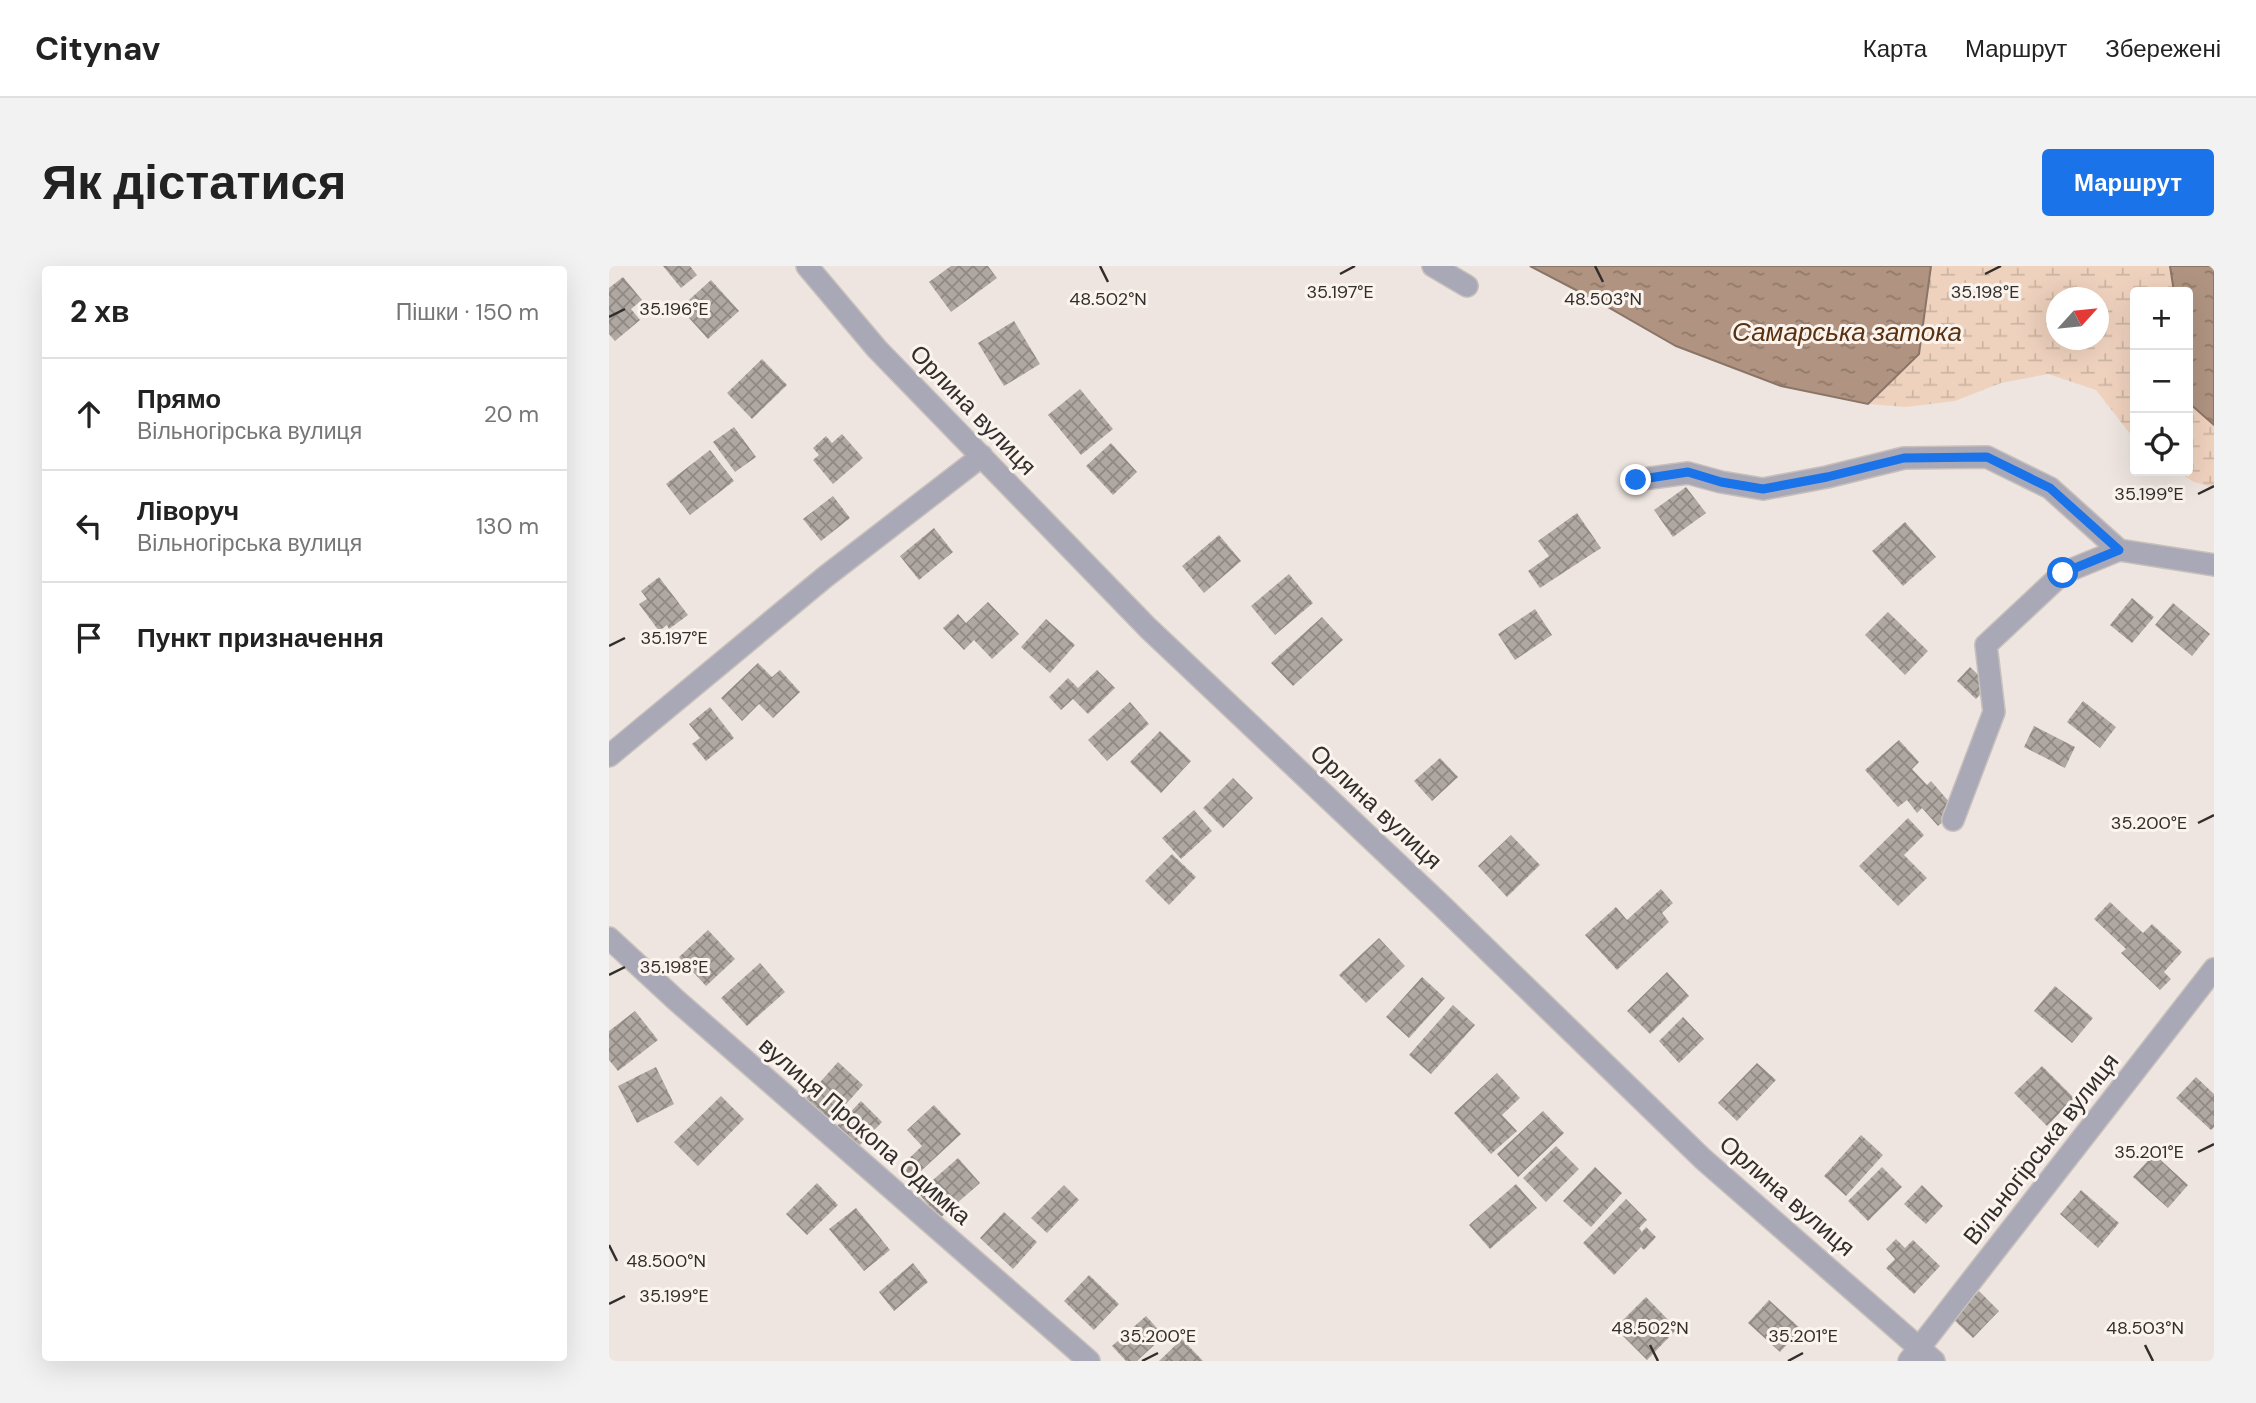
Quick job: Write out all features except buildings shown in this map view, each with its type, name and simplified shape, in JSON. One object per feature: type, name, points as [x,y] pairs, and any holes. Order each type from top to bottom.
[{"type":"street","name":"Орлина вулиця","points":[[807,266],[877,349],[1148,628],[1703,1158],[1921,1356]]},
{"type":"street","points":[[1433,266],[1468,286]]},
{"type":"street","points":[[609,756],[825,577],[982,456]]},
{"type":"street","points":[[1636,480],[1688,472],[1721,482],[1763,489],[1904,458],[1987,457],[2050,488],[2119,550]]},
{"type":"street","points":[[1953,820],[1994,712],[1986,645],[2063,573],[2119,550],[2214,565]]},
{"type":"street","name":"вулиця Прокопа Одимка","points":[[609,938],[716,1036],[1089,1361]]},
{"type":"street","name":"Вільногірська вулиця","points":[[1921,1356],[2214,969]]},
{"type":"green space","points":[[1931,266],[2170,266],[2173,287],[2130,287],[2130,434],[2096,390],[2048,374],[2001,383],[1955,401],[1906,407],[1868,404],[1919,354]]},
{"type":"green space","points":[[2193,406],[2214,425],[2214,488],[2184,476],[2193,476]]},
{"type":"water","name":"Самарська затока","points":[[1530,266],[1931,266],[1919,354],[1868,404],[1781,386],[1676,346]]},
{"type":"water","points":[[2170,266],[2214,266],[2214,425],[2193,406],[2193,287],[2173,287]]},
{"type":"route","points":[[1636,480],[1688,472],[1721,482],[1763,489],[1904,458],[1987,457],[2050,488],[2119,550],[2063,573]]}]
